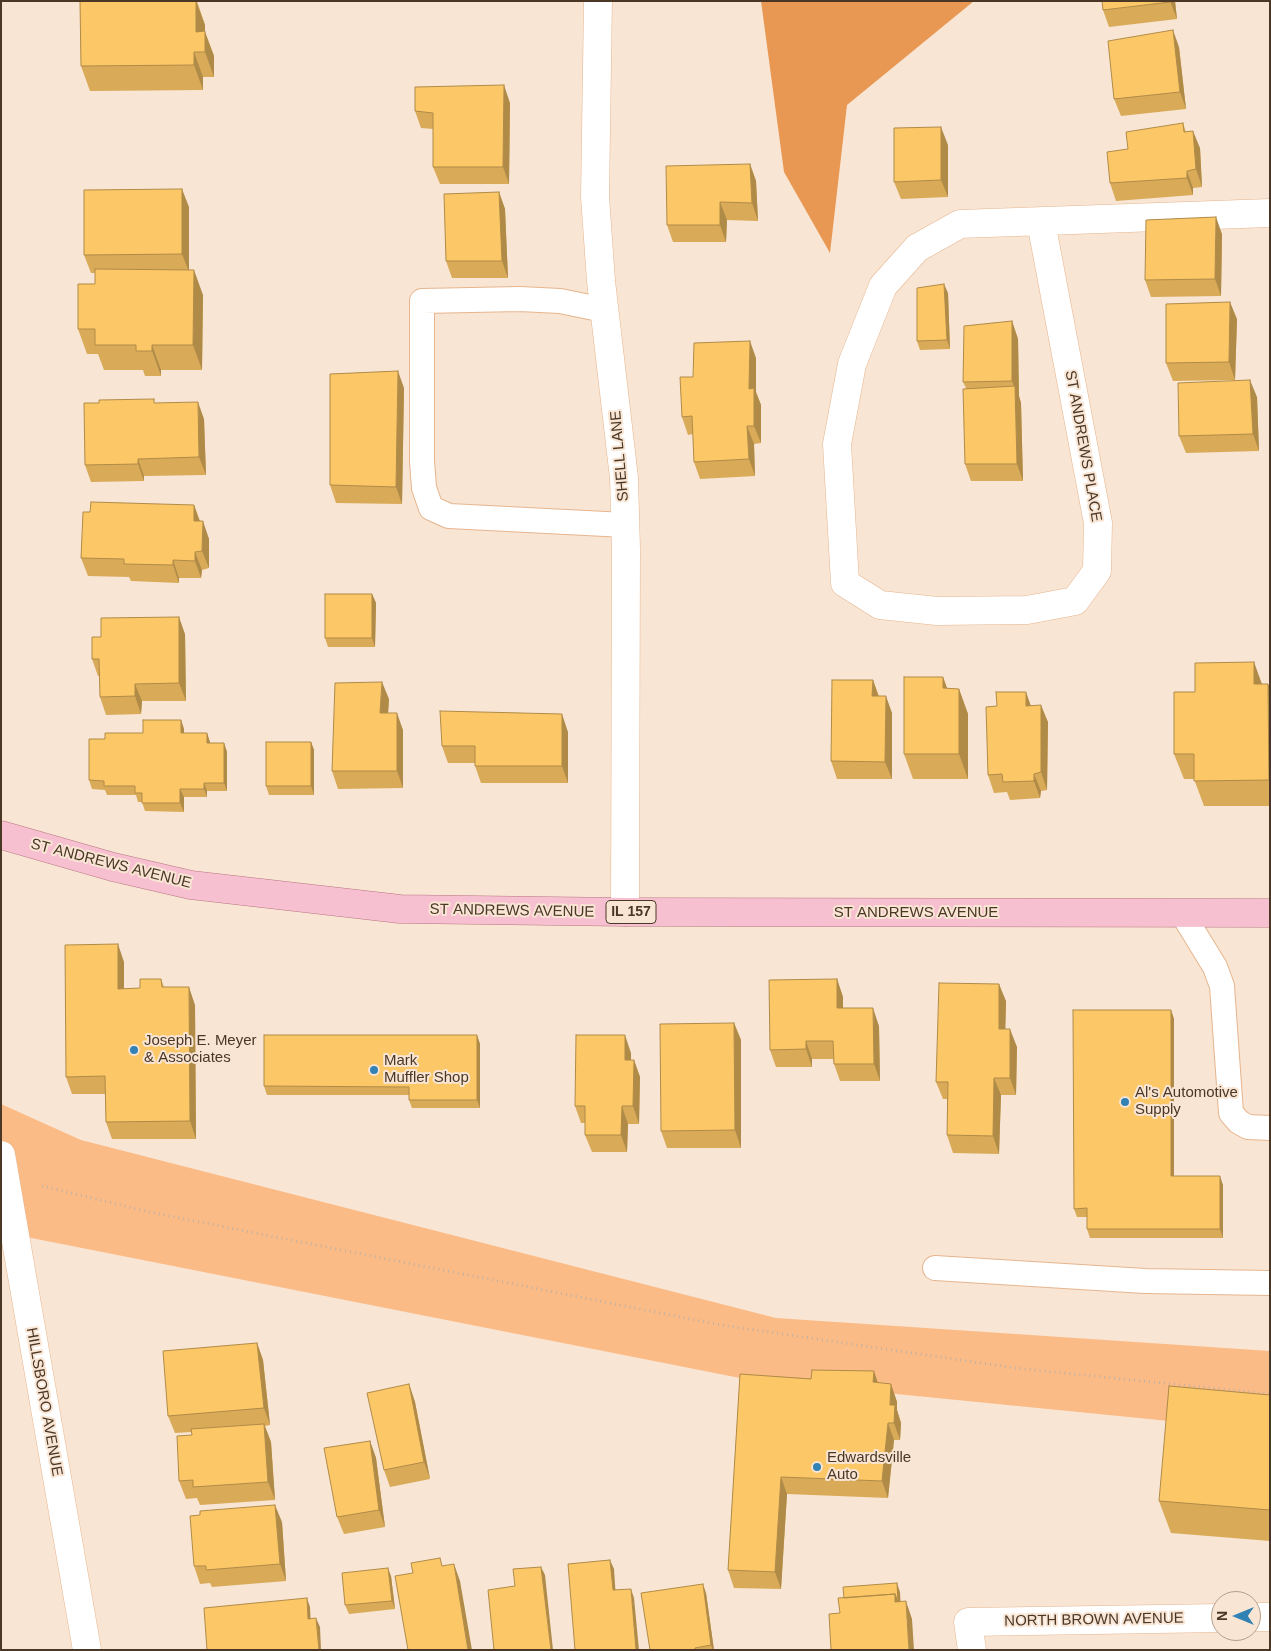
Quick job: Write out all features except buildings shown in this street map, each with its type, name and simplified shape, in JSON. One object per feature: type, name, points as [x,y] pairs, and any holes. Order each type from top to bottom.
[{"type":"main road","name":"ST ANDREWS AVENUE","points":[[1,834],[113,866],[211,887],[400,909],[625,912],[1270,912]]},
{"type":"street","name":"SHELL LANE","points":[[598,1],[595,196],[604,310],[624,478],[625,912]]},
{"type":"street","name":"ST ANDREWS PLACE","points":[[1042,222],[1098,523],[1097,571],[1075,601],[1027,610],[937,611],[880,605],[845,583],[837,444],[852,364],[884,286],[917,248],[960,224],[1270,213]]},
{"type":"street","name":"HILLSBORO AVENUE","points":[[1,1155],[87,1650]]},
{"type":"street","name":"NORTH BROWN AVENUE","points":[[972,1650],[968,1622],[1211,1618]]},
{"type":"lane","points":[[604,310],[560,301],[422,301],[422,461],[424,488],[432,508],[449,516],[625,525]]},
{"type":"lane","points":[[1182,913],[1215,967],[1222,986],[1230,1113],[1239,1122],[1248,1127],[1270,1128]]},
{"type":"lane","points":[[935,1268],[1145,1281],[1270,1283]]},
{"type":"path","points":[[39,1186],[148,1212],[721,1326],[1015,1368],[1270,1394]]},
{"type":"shaded area","points":[[761,1],[974,1],[847,105],[830,253],[784,172]]},
{"type":"shaded area","points":[[1,1104],[81,1140],[776,1318],[1270,1351],[1270,1431],[745,1379],[1,1232]]},
{"type":"place","name":"Joseph E. Meyer & Associates","points":[[134,1050]]},
{"type":"place","name":"Mark Muffler Shop","points":[[374,1070]]},
{"type":"place","name":"Al's Automotive Supply","points":[[1125,1102]]},
{"type":"place","name":"Edwardsville Auto","points":[[817,1467]]}]
